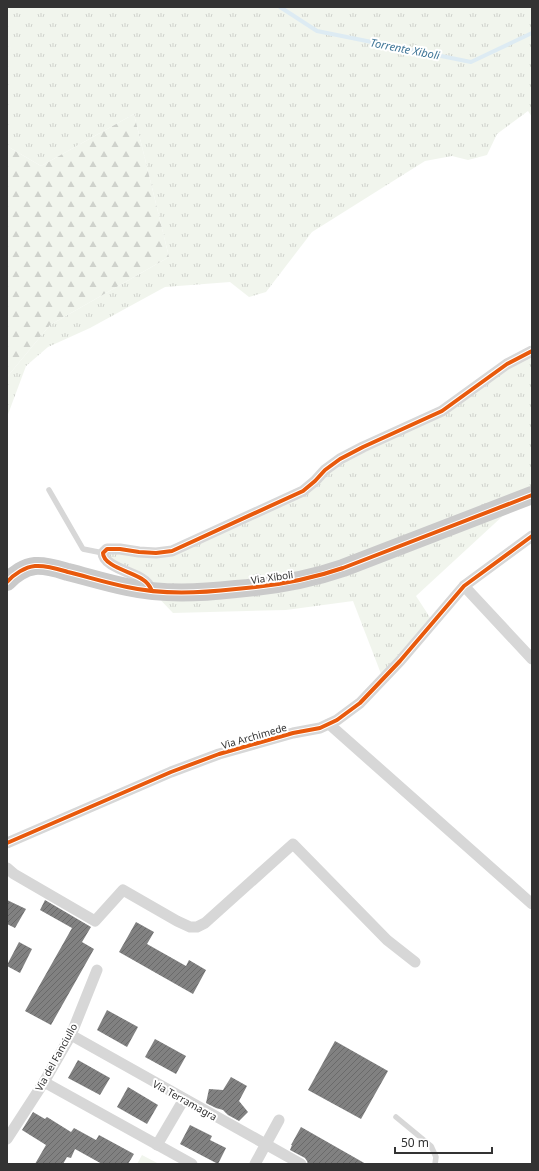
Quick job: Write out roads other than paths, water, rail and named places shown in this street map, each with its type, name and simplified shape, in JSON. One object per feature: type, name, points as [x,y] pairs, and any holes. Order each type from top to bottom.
[{"type":"main road","name":"Via Xiboli","points":[[7,582],[17,573],[26,568],[45,566],[127,587],[179,593],[206,592],[287,583],[320,576],[343,568],[532,495]]},
{"type":"street","points":[[152,591],[149,585],[142,579],[107,562],[103,557],[103,553],[107,549],[156,553],[172,551],[303,491],[325,470],[340,459],[442,411],[506,364],[532,351]]},
{"type":"street","name":"Via Archimede","points":[[7,843],[171,772],[219,754],[292,733],[320,728],[337,720],[360,703],[400,661],[464,586],[532,536]]},
{"type":"street","points":[[464,586],[532,659]]},
{"type":"street","points":[[330,724],[532,904]]},
{"type":"street","points":[[7,868],[14,874],[95,921],[123,890],[177,921],[190,927],[197,927],[205,923],[293,844],[388,940],[415,962]]},
{"type":"street","name":"Via del Fanciullo","points":[[7,1139],[44,1082],[71,1035],[98,970]]},
{"type":"street","name":"Via Terramagra","points":[[71,1035],[300,1164]]},
{"type":"street","points":[[44,1082],[192,1164]]},
{"type":"street","points":[[157,1145],[184,1099]]},
{"type":"street","points":[[255,1164],[278,1120]]},
{"type":"lane","points":[[49,490],[84,549],[103,553]]},
{"type":"lane","points":[[396,1117],[431,1146],[436,1157],[434,1164]]},
{"type":"waterway","name":"Torrente Xiboli","points":[[280,7],[317,31],[471,62],[532,33]]}]
